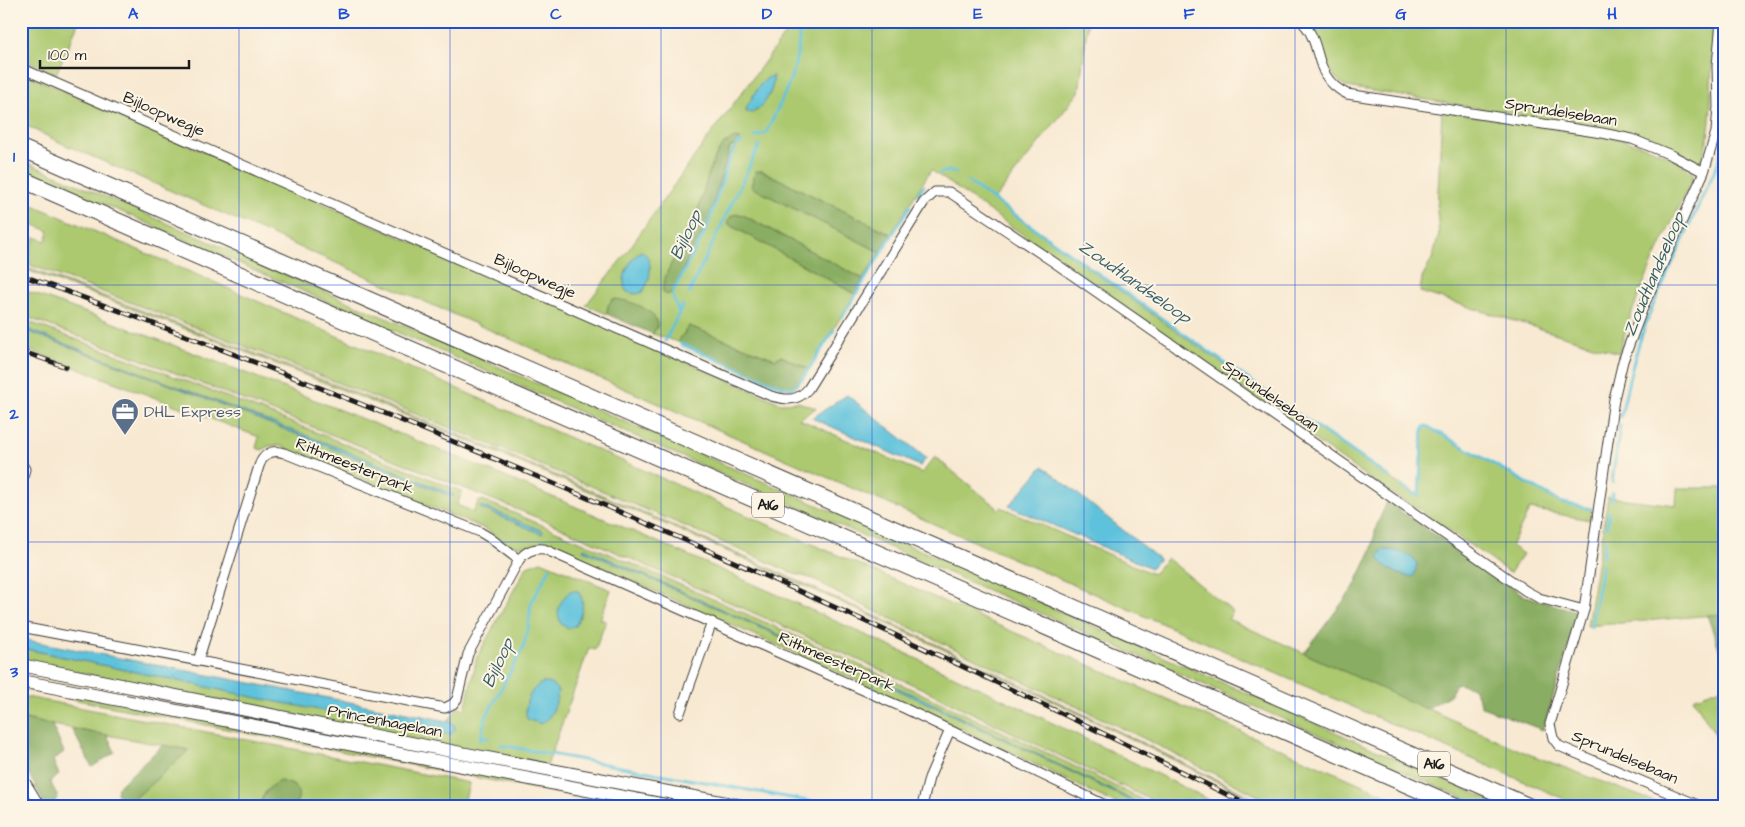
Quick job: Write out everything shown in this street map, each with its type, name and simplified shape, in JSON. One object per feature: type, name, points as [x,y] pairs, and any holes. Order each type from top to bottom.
[{"type":"highway","name":"A16","points":[[26,148],[1528,806]]},
{"type":"highway","name":"A16","points":[[21,179],[1456,806]]},
{"type":"highway","name":"A16","points":[[21,187],[79,204]]},
{"type":"main road","name":"Princenhagelaan","points":[[21,665],[451,751],[742,806]]},
{"type":"main road","name":"Princenhagelaan","points":[[21,680],[670,806]]},
{"type":"street","name":"Sprundelsebaan","points":[[1301,21],[1310,32],[1328,80],[1334,87],[1347,94],[1632,139],[1671,155],[1704,172]]},
{"type":"street","name":"Sprundelsebaan","points":[[1700,806],[1559,746],[1553,738],[1550,724],[1584,610],[1614,399],[1623,361],[1644,305],[1704,172],[1716,132],[1718,107],[1717,66],[1722,21]]},
{"type":"street","name":"Bijloopwegje","points":[[21,68],[771,396],[786,400],[799,397],[808,389],[924,202],[935,192],[949,192]]},
{"type":"street","name":"Sprundelsebaan","points":[[949,192],[1055,263],[1526,591],[1539,598],[1584,610]]},
{"type":"street","name":"Rithmeesterpark","points":[[198,661],[259,466],[265,456],[272,452],[284,453],[480,532],[518,560],[532,550],[540,548],[548,550],[950,730],[1107,806]]},
{"type":"street","points":[[21,463],[25,469],[21,486]]},
{"type":"street","points":[[21,627],[448,708],[457,699],[468,654],[518,560]]},
{"type":"street","points":[[680,714],[712,622]]},
{"type":"street","points":[[922,806],[929,778],[950,730]]},
{"type":"street","points":[[21,775],[40,806]]},
{"type":"green space","points":[[21,21],[79,21],[56,74],[21,58]]},
{"type":"green space","points":[[795,21],[1088,21],[1079,92],[994,200],[1177,332],[1418,497],[1422,432],[1427,427],[1562,504],[1592,508],[1590,520],[1530,509],[1511,546],[1523,554],[1510,573],[1417,508],[1367,477],[931,170],[891,234],[762,171],[756,172],[755,189],[880,252],[863,279],[743,215],[734,215],[728,221],[730,225],[855,294],[809,369],[781,356],[775,359],[689,326],[678,342],[653,334],[657,326],[637,309],[620,300],[613,299],[607,314],[586,305],[627,252],[683,172]],"holes":[[[765,80],[767,97],[759,109],[752,113],[746,109]],[[727,141],[734,146],[730,147],[707,225],[690,253],[681,275],[663,285],[677,251],[695,218],[714,160]]]},
{"type":"green space","points":[[1311,21],[1716,21],[1709,128],[1704,154],[1699,166],[1670,148],[1651,140],[1619,131],[1347,87],[1333,74],[1323,58]]},
{"type":"green space","points":[[21,72],[780,403],[798,402],[816,408],[799,419],[922,473],[935,457],[999,509],[1001,507],[1153,574],[1167,558],[1233,612],[1228,619],[1526,753],[1666,806],[1580,806],[59,142],[21,123]]},
{"type":"green space","points":[[1442,111],[1619,139],[1649,148],[1669,157],[1687,168],[1694,175],[1643,285],[1619,353],[1420,292],[1422,278],[1432,259],[1439,234],[1437,211]]},
{"type":"green space","points":[[736,138],[741,139],[734,146],[730,147],[707,225],[690,253],[676,286],[667,295],[663,292],[666,275],[692,226],[714,160],[724,145]]},
{"type":"green space","points":[[21,160],[776,487],[1504,806],[1482,806],[21,168]]},
{"type":"green space","points":[[756,171],[762,171],[891,234],[880,252],[755,189],[751,186]]},
{"type":"green space","points":[[21,200],[209,280],[1411,806],[1278,806],[1145,739],[837,593],[814,579],[795,574],[415,413],[30,265],[28,258],[35,237],[46,241],[49,231],[21,220]]},
{"type":"green space","points":[[743,215],[863,279],[855,294],[730,225],[728,221],[731,216]]},
{"type":"green space","points":[[21,224],[31,234],[21,260]]},
{"type":"green space","points":[[21,266],[181,325],[339,387],[497,450],[653,517],[963,657],[1117,730],[1269,806],[961,658],[652,518],[338,388],[21,268]]},
{"type":"green space","points":[[21,289],[327,405],[629,530],[927,663],[1221,806],[1163,806],[923,689],[543,520],[124,353],[21,315]]},
{"type":"green space","points":[[613,299],[633,303],[653,315],[657,321],[657,327],[653,334],[607,314],[608,305]]},
{"type":"green space","points":[[21,319],[242,403],[460,491],[462,492],[457,505],[474,512],[478,502],[483,500],[568,536],[905,686],[1155,806],[1120,806],[909,705],[551,546],[540,544],[511,545],[483,528],[280,446],[269,446],[262,450],[256,448],[259,437],[21,347]]},
{"type":"green space","points":[[689,326],[775,359],[781,356],[809,369],[798,385],[790,389],[759,378],[678,342]]},
{"type":"green space","points":[[1677,488],[1724,488],[1724,614],[1587,626],[1608,497],[1676,505]]},
{"type":"green space","points":[[1387,502],[1525,596],[1579,612],[1543,730],[1482,707],[1473,687],[1456,684],[1450,695],[1426,709],[1304,653],[1354,587],[1372,548],[1376,527]]},
{"type":"green space","points":[[541,561],[611,590],[600,619],[606,621],[595,650],[589,648],[547,766],[21,661],[21,648],[359,718],[451,734],[454,724],[448,721],[459,707],[465,709],[477,657],[527,566]]},
{"type":"green space","points":[[1724,614],[1724,662],[1707,615]]},
{"type":"green space","points":[[21,684],[650,806],[623,806],[21,689]]},
{"type":"green space","points":[[1724,687],[1724,749],[1693,698]]},
{"type":"green space","points":[[21,696],[469,783],[465,800],[472,806],[290,806],[297,802],[293,785],[280,781],[266,791],[256,806],[242,804],[234,806],[113,806],[122,798],[125,801],[188,750],[21,718]]},
{"type":"green space","points":[[21,718],[52,725],[64,752],[53,760],[59,775],[50,781],[58,797],[51,806],[46,806],[21,760]]},
{"type":"green space","points":[[72,729],[107,735],[115,752],[92,767]]},
{"type":"green space","points":[[163,745],[189,750],[132,801],[125,801],[117,794],[118,787]]},
{"type":"green space","points":[[280,781],[295,788],[298,794],[296,803],[285,807],[256,806],[269,788]]},
{"type":"water","points":[[773,76],[770,94],[762,106],[752,112],[746,112],[760,85]]},
{"type":"water","points":[[641,251],[648,259],[650,271],[644,289],[641,293],[635,294],[627,292],[624,282],[629,264]]},
{"type":"water","points":[[21,327],[344,450],[454,495],[453,497],[130,369],[21,329]]},
{"type":"water","points":[[847,395],[926,458],[920,466],[812,418]]},
{"type":"water","points":[[1043,466],[1159,559],[1151,568],[1009,506]]},
{"type":"water","points":[[481,506],[543,531],[542,534],[480,508]]},
{"type":"water","points":[[584,548],[921,698],[1144,806],[934,706],[724,611],[583,550]]},
{"type":"water","points":[[1382,550],[1397,551],[1411,557],[1417,564],[1414,576],[1399,574],[1384,565],[1378,557]]},
{"type":"water","points":[[570,591],[578,591],[582,604],[580,617],[575,626],[568,628],[562,625],[558,611],[563,599]]},
{"type":"water","points":[[21,639],[448,721],[455,726],[455,730],[451,734],[445,734],[272,701],[21,648]]},
{"type":"water","points":[[544,682],[553,685],[558,691],[553,710],[541,724],[527,719],[526,708],[531,692]]},
{"type":"waterway","name":"Bijloop","points":[[754,137],[766,133],[790,80],[798,52],[799,21]]},
{"type":"waterway","name":"Bijloop","points":[[665,341],[679,313],[673,292],[707,228],[731,154],[737,145],[742,142]]},
{"type":"waterway","points":[[689,293],[759,146]]},
{"type":"waterway","name":"Zoudtlandseloop","points":[[1621,417],[1641,336],[1724,146]]},
{"type":"waterway","name":"Zoudtlandseloop","points":[[940,173],[949,171],[956,173]]},
{"type":"waterway","name":"Zoudtlandseloop","points":[[967,181],[1286,406]]},
{"type":"waterway","name":"Zoudtlandseloop","points":[[918,194],[924,186]]},
{"type":"waterway","name":"Zoudtlandseloop","points":[[842,317],[910,206]]},
{"type":"waterway","name":"Bijloop","points":[[679,313],[683,305]]},
{"type":"waterway","name":"Zoudtlandseloop","points":[[681,344],[783,387],[792,388],[803,378],[834,330]]},
{"type":"waterway","name":"Zoudtlandseloop","points":[[1298,414],[1389,477]]},
{"type":"waterway","name":"Zoudtlandseloop","points":[[1401,486],[1419,496],[1423,430],[1427,426],[1560,502],[1591,509]]},
{"type":"waterway","name":"Zoudtlandseloop","points":[[1612,482],[1620,426]]},
{"type":"waterway","name":"Zoudtlandseloop","points":[[1611,500],[1612,493]]},
{"type":"waterway","points":[[1607,527],[1609,512]]},
{"type":"waterway","points":[[1603,557],[1605,542]]},
{"type":"waterway","points":[[1591,627],[1602,565]]},
{"type":"waterway","name":"Bijloop","points":[[480,741],[486,717],[523,648],[528,629],[531,603],[550,568]]},
{"type":"waterway","name":"Bijloop","points":[[481,736],[488,738]]},
{"type":"waterway","points":[[501,745],[835,806]]},
{"type":"railway","points":[[21,275],[335,394],[644,522],[949,660],[1250,806]]},
{"type":"railway","points":[[21,351],[66,367]]},
{"type":"place","name":"DHL Express","points":[[125,436]]}]
